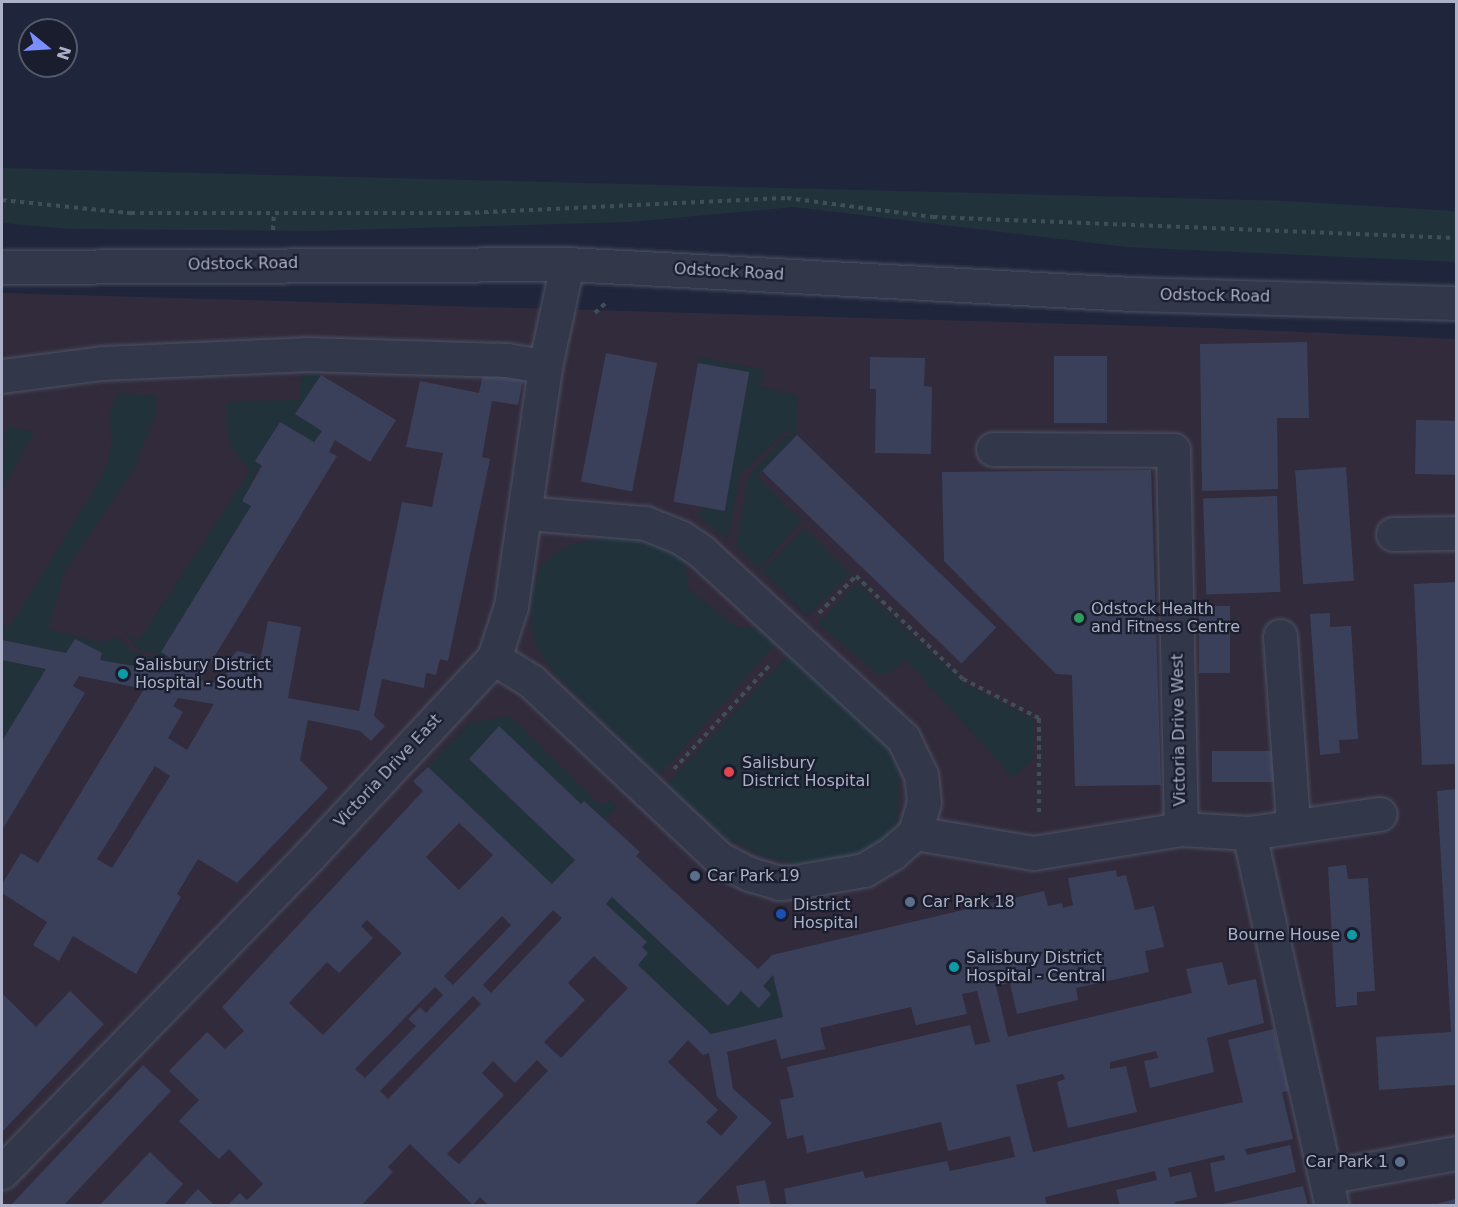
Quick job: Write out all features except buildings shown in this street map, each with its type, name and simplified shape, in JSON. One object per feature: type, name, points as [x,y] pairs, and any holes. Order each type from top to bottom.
[{"type":"street","name":"Odstock Road","points":[[2,267],[567,264],[1131,294],[1456,303]]},
{"type":"street","name":"Victoria Drive East","points":[[2,1172],[310,855],[494,658],[511,606],[545,367],[567,264]]},
{"type":"street","points":[[2,376],[102,363],[305,354],[507,360],[545,367]]},
{"type":"street","name":"Victoria Drive West","points":[[993,449],[1173,450],[1181,830]]},
{"type":"street","points":[[494,658],[531,681],[720,859],[750,874],[779,882],[795,882],[864,870],[892,854],[915,833],[924,802],[921,775],[903,738],[701,551],[680,537],[645,523],[525,513]]},
{"type":"street","points":[[1393,534],[1456,533]]},
{"type":"street","points":[[1280,636],[1293,824]]},
{"type":"street","points":[[915,833],[1033,853],[1181,830],[1249,833],[1293,824],[1380,814]]},
{"type":"street","points":[[1249,833],[1329,1191],[1456,1153]]},
{"type":"path","points":[[2,200],[131,213],[466,213],[787,198],[933,217],[1456,238]]},
{"type":"path","points":[[273,234],[274,213]]},
{"type":"shaded area","points":[[2,168],[1287,201],[1456,211],[1456,262],[1126,247],[794,207],[630,222],[315,231],[68,229],[2,223]]},
{"type":"shaded area","name":"Salisbury District Hospital","points":[[2,293],[1213,328],[1456,339],[1456,1205],[2,1206]]},
{"type":"shaded area","points":[[699,357],[764,370],[760,386],[798,396],[797,435],[786,431],[740,475],[728,539],[699,517],[701,507],[723,511],[749,373],[698,363]]},
{"type":"shaded area","points":[[301,375],[321,375],[295,414],[322,431],[314,442],[280,422],[255,461],[260,465],[242,501],[251,506],[161,651],[171,658],[138,649],[124,632],[139,640],[250,471],[232,448],[227,433],[226,405],[231,401],[299,400]]},
{"type":"shaded area","points":[[119,392],[155,396],[157,412],[132,472],[64,573],[48,629],[99,642],[119,637],[132,651],[173,665],[167,672],[100,660],[102,653],[75,639],[66,653],[2,640],[2,624],[10,627],[102,476],[112,445],[110,412]]},
{"type":"shaded area","points":[[8,427],[34,432],[2,490],[2,451],[8,441],[2,437]]},
{"type":"shaded area","points":[[787,435],[794,438],[757,476],[802,521],[759,569],[736,546],[747,485],[749,476]]},
{"type":"shaded area","points":[[805,528],[850,573],[807,616],[762,571]]},
{"type":"shaded area","points":[[614,536],[641,537],[686,557],[687,587],[736,627],[764,629],[778,641],[659,776],[553,672],[536,646],[532,630],[530,597],[541,565],[568,545]]},
{"type":"shaded area","points":[[857,583],[965,684],[1034,720],[1034,758],[1013,778],[906,660],[889,673],[876,673],[818,624]]},
{"type":"shaded area","points":[[789,654],[892,751],[900,769],[898,820],[892,833],[868,853],[798,865],[760,855],[724,837],[667,784]]},
{"type":"shaded area","points":[[2,660],[46,669],[2,741]]},
{"type":"shaded area","points":[[510,716],[600,805],[610,800],[617,808],[605,820],[585,801],[581,804],[499,726],[469,759],[575,860],[552,884],[428,767],[469,723]]},
{"type":"shaded area","points":[[612,897],[727,1006],[741,991],[759,1007],[771,994],[763,986],[773,975],[783,1017],[711,1034],[638,965],[648,954],[642,947],[647,942],[606,904]]},
{"type":"place","name":"Odstock Health and Fitness Centre","points":[[1079,618]]},
{"type":"place","name":"Salisbury District Hospital - South","points":[[123,674]]},
{"type":"place","name":"Salisbury District Hospital","points":[[729,772]]},
{"type":"place","name":"Car Park 19","points":[[695,876]]},
{"type":"place","name":"Car Park 18","points":[[910,902]]},
{"type":"place","name":"District Hospital","points":[[781,914]]},
{"type":"place","name":"Bourne House","points":[[1352,935]]},
{"type":"place","name":"Salisbury District Hospital - Central","points":[[954,967]]},
{"type":"place","name":"Car Park 1","points":[[1400,1162]]}]
